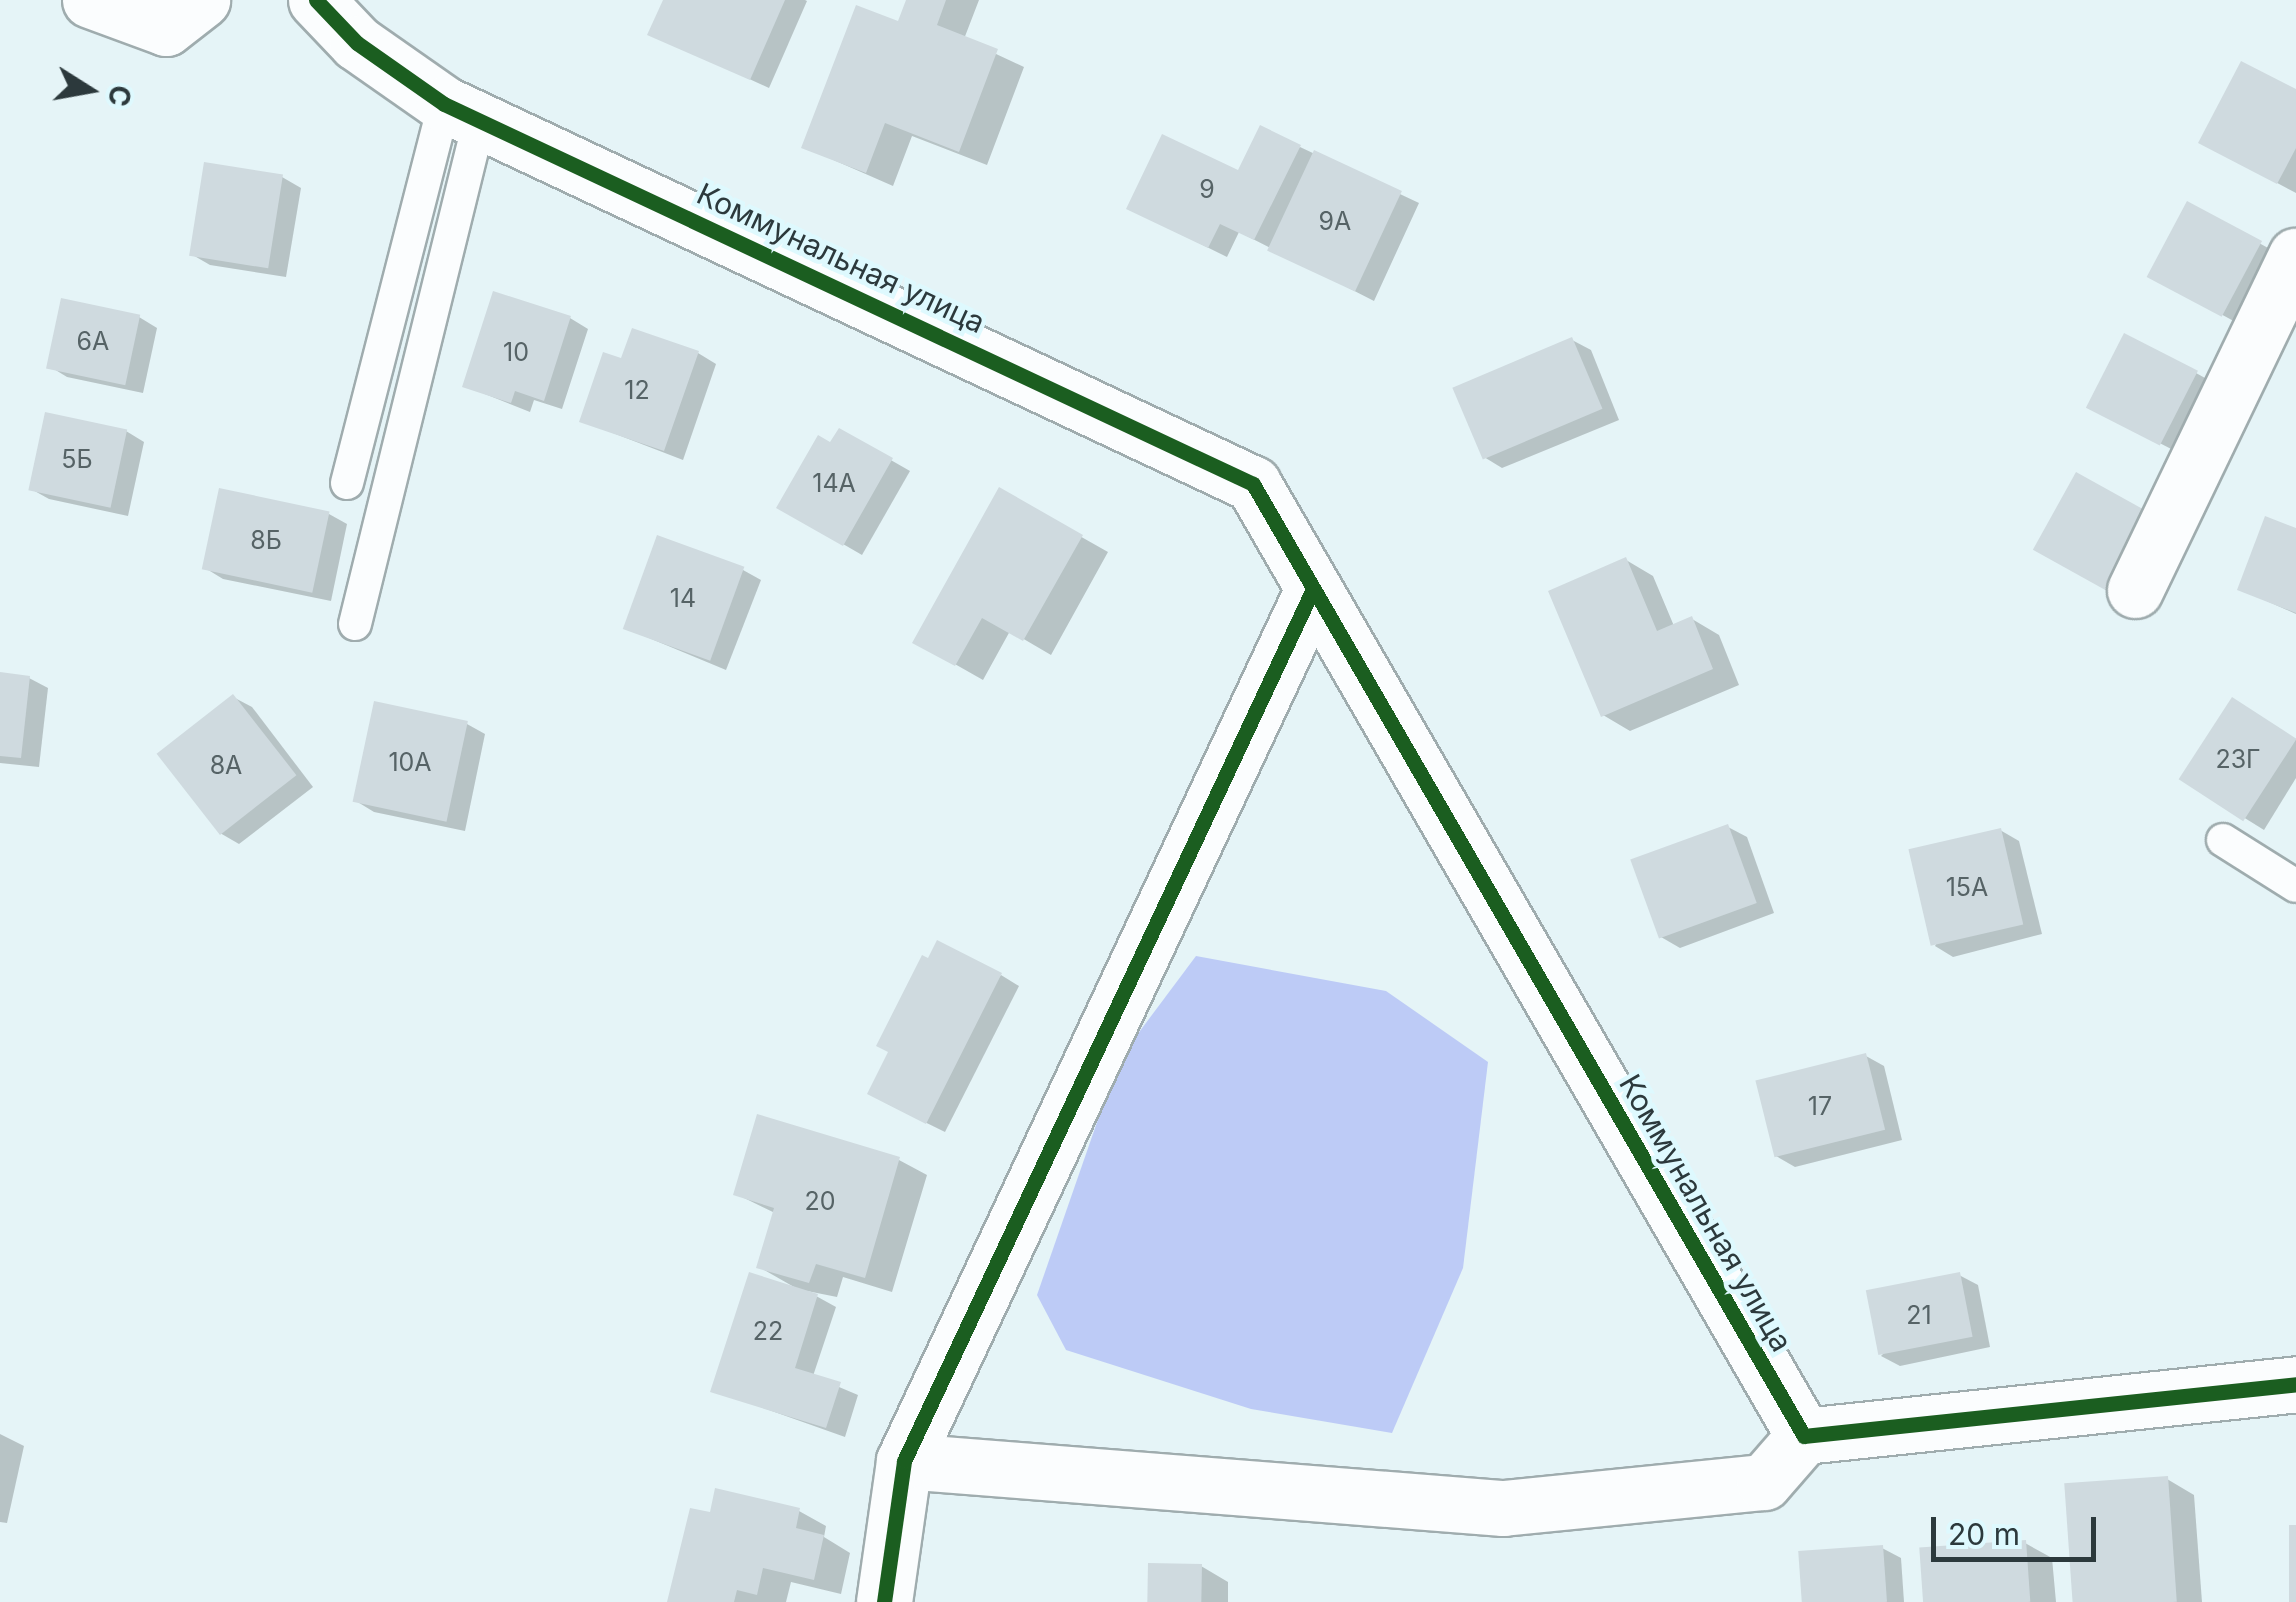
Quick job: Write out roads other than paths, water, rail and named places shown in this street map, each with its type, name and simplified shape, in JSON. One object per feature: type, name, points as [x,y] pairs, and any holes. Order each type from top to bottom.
[{"type":"street","points":[[90,0],[166,28],[202,0]]},
{"type":"street","name":"Коммунальная улица","points":[[316,0],[357,42],[462,110],[1253,484],[1804,1436]]},
{"type":"street","points":[[2135,590],[2296,256]]},
{"type":"street","points":[[884,1602],[904,1461],[1313,589]]},
{"type":"street","points":[[904,1461],[1504,1508],[1764,1482],[1804,1436],[2296,1384]]},
{"type":"lane","points":[[347,484],[462,110]]},
{"type":"lane","points":[[356,624],[462,110]]},
{"type":"lane","points":[[2223,840],[2296,886]]},
{"type":"water","points":[[1196,956],[1386,991],[1488,1062],[1463,1268],[1392,1433],[1251,1409],[1066,1350],[1037,1295],[1119,1059]]}]
